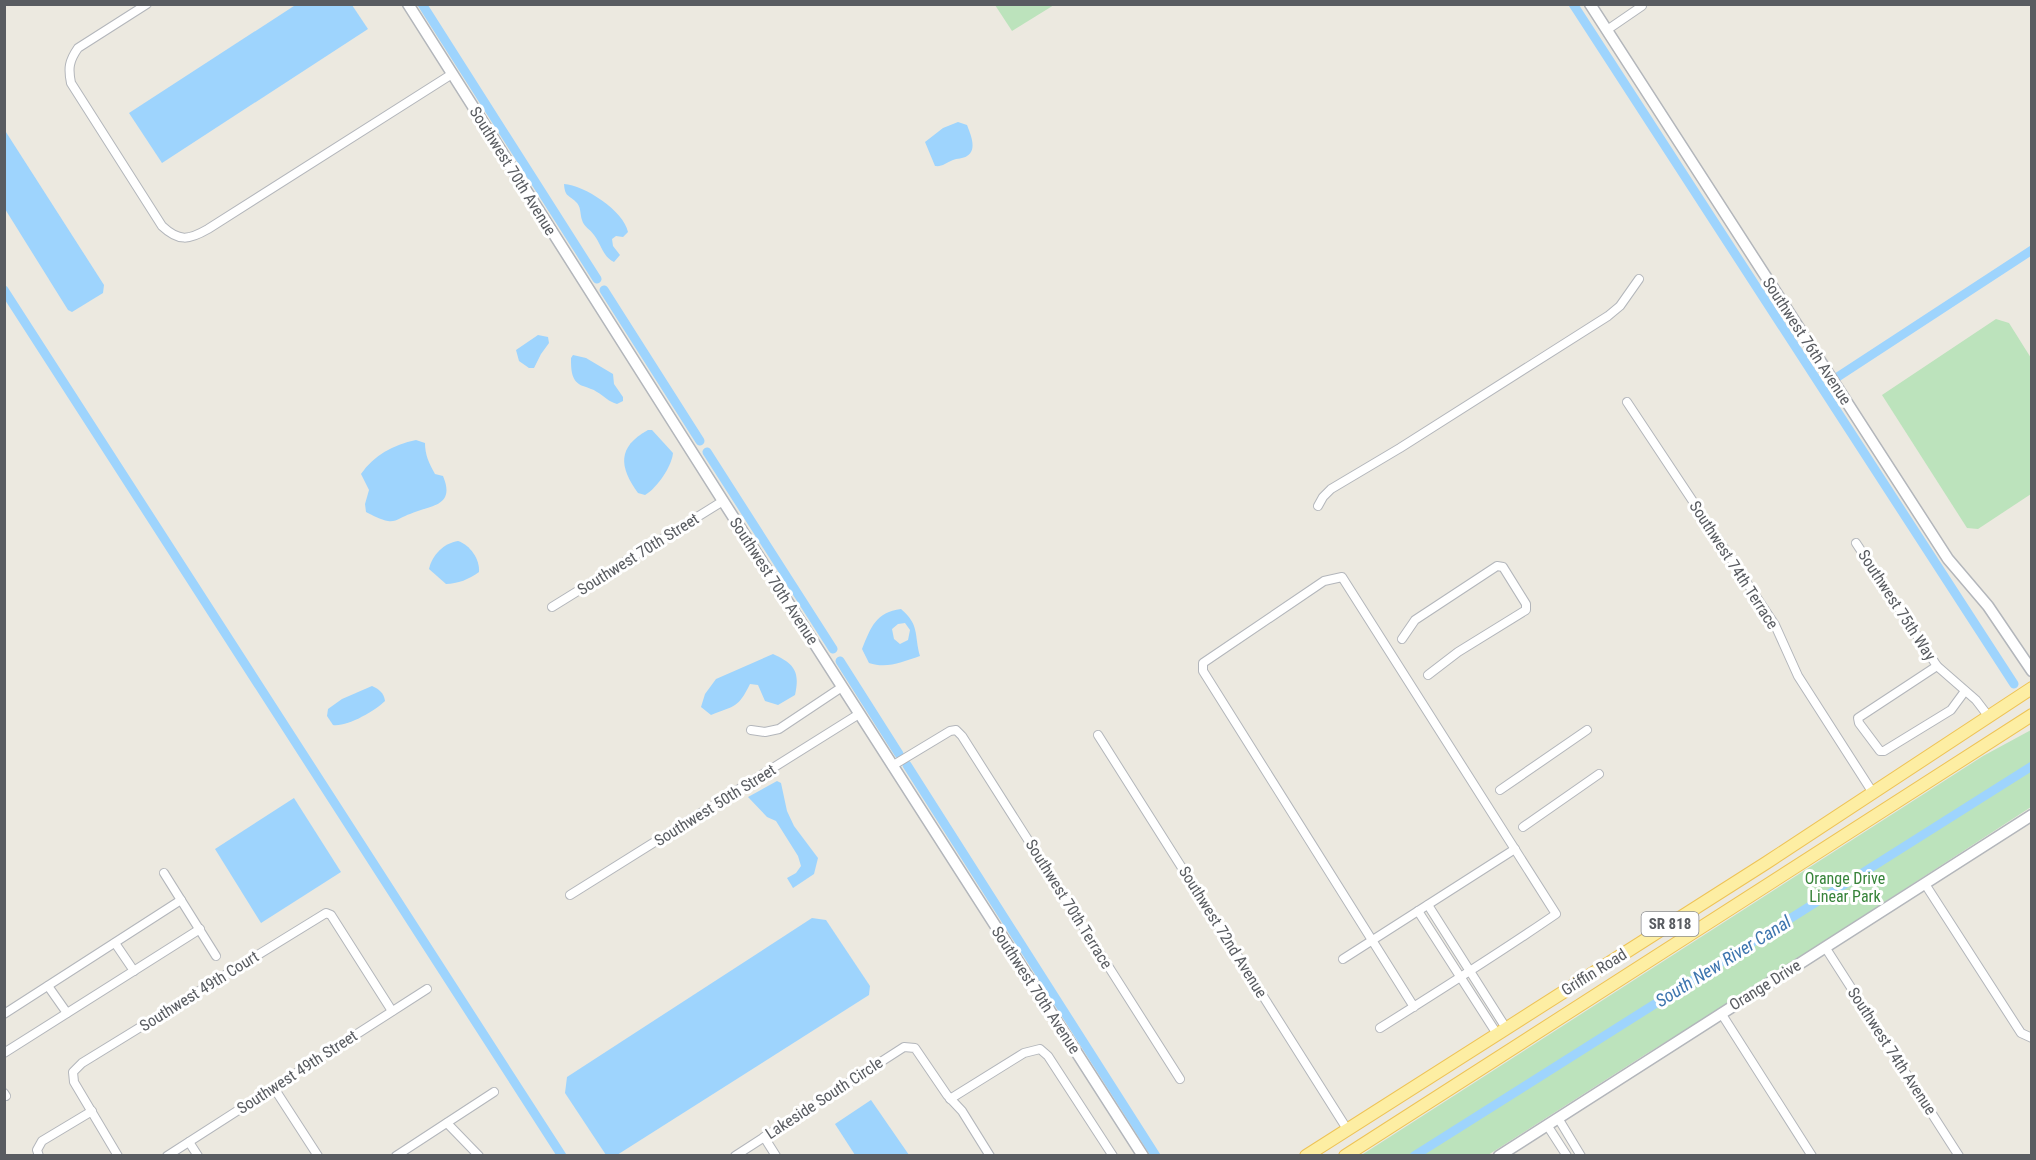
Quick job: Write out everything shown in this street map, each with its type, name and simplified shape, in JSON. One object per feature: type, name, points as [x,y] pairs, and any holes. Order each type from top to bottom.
[{"type":"main road","name":"Griffin Road","points":[[1306,1155],[1873,794],[2031,688]]},
{"type":"main road","name":"Griffin Road","points":[[1345,1155],[2031,715]]},
{"type":"main road","points":[[1893,804],[1891,794],[1896,778]]},
{"type":"main road","points":[[1864,824],[1873,805],[1873,794]]},
{"type":"street","points":[[147,4],[78,48],[71,59],[68,70],[71,83],[162,226],[171,234],[183,238],[195,237],[208,230],[452,74]]},
{"type":"street","name":"Southwest 70th Avenue","points":[[408,4],[892,766],[1143,1155]]},
{"type":"street","name":"Southwest 76th Avenue","points":[[1590,4],[1948,559],[1988,606],[2031,671]]},
{"type":"street","points":[[1607,30],[1642,4]]},
{"type":"street","points":[[1318,506],[1331,489],[1608,316],[1620,306],[1639,279]]},
{"type":"street","name":"Southwest 74th Terrace","points":[[1627,402],[1775,625],[1798,676],[1873,794]]},
{"type":"street","name":"Southwest 70th Street","points":[[552,607],[723,501]]},
{"type":"street","name":"Southwest 75th Way","points":[[1856,543],[1937,666],[1976,700],[1989,717]]},
{"type":"street","points":[[1402,639],[1415,620],[1497,566],[1503,567],[1526,604],[1526,610],[1458,652],[1428,675]]},
{"type":"street","points":[[1380,1028],[1414,1007],[1460,978],[1556,914],[1342,577],[1324,581],[1203,663],[1203,671],[1414,1007]]},
{"type":"street","points":[[1937,666],[1858,718],[1859,723],[1880,751],[1884,751],[1951,710],[1965,691]]},
{"type":"street","points":[[751,730],[765,732],[779,729],[842,687]]},
{"type":"street","name":"Southwest 50th Street","points":[[570,895],[859,714]]},
{"type":"street","name":"Southwest 70th Terrace","points":[[892,766],[950,731],[956,730],[962,736],[1180,1079]]},
{"type":"street","points":[[1500,790],[1587,730]]},
{"type":"street","name":"Southwest 72nd Avenue","points":[[1098,735],[1347,1129]]},
{"type":"street","points":[[1523,827],[1599,774]]},
{"type":"street","name":"Orange Drive","points":[[1498,1155],[2031,815]]},
{"type":"street","points":[[1343,959],[1515,849]]},
{"type":"street","points":[[164,873],[216,956]]},
{"type":"street","points":[[1925,884],[2021,1034],[2031,1038]]},
{"type":"street","points":[[4,1014],[181,900]]},
{"type":"street","points":[[1428,905],[1470,971],[1502,1031]]},
{"type":"street","points":[[1418,911],[1460,978],[1502,1031]]},
{"type":"street","name":"Southwest 49th Court","points":[[92,1111],[74,1082],[73,1072],[82,1063],[326,913],[331,915],[392,1011]]},
{"type":"street","points":[[4,1053],[200,929]]},
{"type":"street","points":[[115,943],[134,971]]},
{"type":"street","name":"Southwest 74th Avenue","points":[[1825,947],[1959,1155]]},
{"type":"street","points":[[48,986],[67,1013]]},
{"type":"street","name":"Southwest 49th Street","points":[[167,1155],[427,989]]},
{"type":"street","points":[[1721,1014],[1812,1155]]},
{"type":"street","name":"Lakeside South Circle","points":[[735,1155],[904,1047],[915,1048],[950,1099]]},
{"type":"street","points":[[990,1155],[962,1111],[950,1099],[1023,1053],[1040,1049],[1048,1056],[1113,1155]]},
{"type":"street","points":[[274,1088],[318,1155]]},
{"type":"street","points":[[396,1155],[494,1092]]},
{"type":"street","points":[[39,1155],[37,1150],[42,1141],[92,1111],[118,1155]]},
{"type":"street","points":[[1558,1118],[1581,1155]]},
{"type":"street","points":[[447,1123],[478,1155]]},
{"type":"street","points":[[1547,1125],[1567,1155]]},
{"type":"street","points":[[764,1137],[776,1155]]},
{"type":"street","points":[[189,1142],[198,1155]]},
{"type":"green space","points":[[995,5],[1054,5],[1012,31]]},
{"type":"green space","points":[[1996,319],[2009,323],[2031,358],[2031,494],[1978,529],[1967,528],[1882,395]]},
{"type":"green space","name":"Orange Drive Linear Park","points":[[2031,730],[2031,807],[1717,1011],[1488,1155],[1360,1156],[1983,756]]},
{"type":"water","points":[[297,4],[352,5],[368,29],[162,163],[129,113]]},
{"type":"water","points":[[958,122],[967,125],[972,150],[964,158],[935,166],[925,142],[943,128]]},
{"type":"water","points":[[4,129],[104,285],[103,293],[72,312],[68,310],[5,209]]},
{"type":"water","points":[[564,184],[592,194],[611,208],[625,224],[628,232],[623,237],[616,236],[612,239],[613,246],[620,255],[614,262],[607,257],[594,235],[584,224],[579,206],[566,193]]},
{"type":"water","points":[[538,335],[548,337],[549,343],[534,368],[529,368],[519,361],[516,350]]},
{"type":"water","points":[[573,355],[586,358],[613,374],[614,384],[623,397],[623,401],[614,403],[579,384],[572,371],[571,358]]},
{"type":"water","points":[[648,430],[652,430],[673,453],[663,476],[645,495],[638,493],[632,484],[627,475],[624,458],[631,443]]},
{"type":"water","points":[[416,440],[425,443],[428,459],[435,474],[443,476],[446,486],[444,499],[433,506],[393,521],[382,520],[366,512],[365,504],[369,490],[361,474],[372,461],[385,452]]},
{"type":"water","points":[[458,541],[473,553],[478,562],[479,572],[463,581],[446,584],[429,569],[439,550]]},
{"type":"water","points":[[901,609],[914,625],[920,656],[888,665],[869,663],[862,649],[868,634],[880,617]],"holes":[[[905,623],[910,630],[908,640],[900,644],[894,639],[892,629],[898,624]]]},
{"type":"water","points":[[773,654],[786,661],[794,670],[797,680],[795,695],[778,705],[765,701],[758,685],[750,684],[739,702],[731,707],[711,715],[701,707],[705,694],[716,679]]},
{"type":"water","points":[[372,686],[381,692],[385,701],[360,718],[346,724],[333,725],[327,716],[328,709],[342,699]]},
{"type":"water","points":[[777,781],[781,783],[787,811],[794,826],[818,858],[814,874],[793,888],[787,878],[796,873],[801,866],[798,856],[776,821],[767,817],[748,797]]},
{"type":"water","points":[[294,798],[341,872],[261,923],[215,849]]},
{"type":"water","points":[[812,918],[826,920],[870,986],[869,995],[617,1155],[606,1155],[565,1093],[567,1077]]},
{"type":"water","points":[[871,1100],[909,1155],[855,1155],[835,1124]]},
{"type":"waterway","points":[[422,4],[597,279]]},
{"type":"waterway","points":[[1573,4],[2014,684]]},
{"type":"waterway","points":[[1836,378],[2032,250]]},
{"type":"waterway","points":[[4,290],[562,1156]]},
{"type":"waterway","points":[[604,290],[700,441]]},
{"type":"waterway","points":[[707,452],[833,649]]},
{"type":"waterway","points":[[840,661],[899,754]]},
{"type":"waterway","points":[[907,765],[1156,1156]]},
{"type":"waterway","name":"South New River Canal","points":[[1414,1156],[2032,766]]}]
